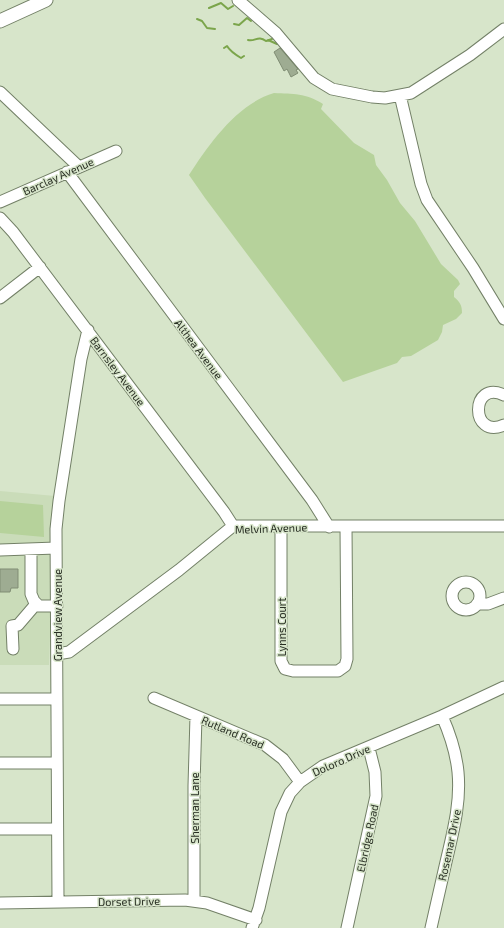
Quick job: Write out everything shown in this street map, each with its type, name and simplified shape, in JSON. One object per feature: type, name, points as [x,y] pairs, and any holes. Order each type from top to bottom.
[{"type":"main road","points":[[0,21],[46,0]]},
{"type":"street","points":[[238,0],[276,32],[314,78],[332,89],[385,98],[411,93],[452,67],[504,29]]},
{"type":"street","points":[[0,92],[80,167]]},
{"type":"street","points":[[400,95],[421,184],[427,200],[473,268],[504,319]]},
{"type":"street","name":"Barclay Avenue","points":[[0,202],[116,151]]},
{"type":"street","name":"Althea Avenue","points":[[67,172],[307,494],[329,526]]},
{"type":"street","name":"Barnsley Avenue","points":[[0,218],[13,232],[88,330],[233,526]]},
{"type":"street","points":[[0,298],[40,268]]},
{"type":"street","name":"Grandview Avenue","points":[[58,902],[56,606],[57,519],[81,359],[88,330]]},
{"type":"street","points":[[504,395],[494,392],[488,394],[479,402],[478,410],[482,421],[487,425],[498,427],[504,425]]},
{"type":"street","name":"Melvin Avenue","points":[[57,654],[69,652],[173,575],[233,526],[504,526]]},
{"type":"street","name":"Lynns Court","points":[[281,527],[281,662],[289,670],[338,671],[345,666],[347,659],[346,526]]},
{"type":"street","points":[[0,550],[56,548]]},
{"type":"street","points":[[31,549],[32,599],[39,606],[56,606]]},
{"type":"street","points":[[477,604],[488,604],[504,598]]},
{"type":"street","points":[[13,649],[12,626],[18,625],[36,604]]},
{"type":"street","name":"Doloro Drive","points":[[254,924],[281,812],[290,793],[300,782],[323,766],[369,748],[504,687]]},
{"type":"street","name":"Rutland Road","points":[[154,698],[265,745],[283,759],[300,782]]},
{"type":"street","points":[[0,699],[57,699]]},
{"type":"street","name":"Sherman Lane","points":[[194,900],[194,786],[196,716]]},
{"type":"street","name":"Rosemar Drive","points":[[431,928],[454,830],[458,801],[458,771],[456,757],[448,729],[442,716]]},
{"type":"street","name":"Elbridge Road","points":[[347,928],[376,796],[375,772],[369,748]]},
{"type":"street","points":[[0,764],[57,763]]},
{"type":"street","points":[[0,829],[58,829]]},
{"type":"street","name":"Dorset Drive","points":[[0,903],[194,900],[207,903],[254,924]]},
{"type":"shaded area","points":[[274,93],[293,94],[317,100],[323,104],[321,109],[354,143],[374,155],[376,165],[387,180],[400,203],[415,221],[441,264],[458,280],[460,284],[454,291],[454,297],[458,300],[462,308],[462,313],[456,319],[443,325],[442,332],[438,340],[411,356],[402,357],[397,363],[343,382],[189,175],[225,126],[248,106],[261,98]]},
{"type":"shaded area","points":[[0,491],[55,496],[49,665],[0,665]]},
{"type":"shaded area","points":[[0,501],[43,505],[44,537],[0,533]]},
{"type":"building","points":[[280,48],[298,69],[296,70],[298,73],[291,77],[287,69],[284,71],[274,52]]},
{"type":"building","points":[[0,569],[18,569],[18,588],[11,588],[10,592],[0,592]]},
{"type":"waterway","points":[[209,8],[221,3],[228,9],[233,6]]},
{"type":"waterway","points":[[234,24],[239,25],[247,18],[251,21]]},
{"type":"waterway","points":[[197,19],[202,21],[207,28],[215,29]]},
{"type":"waterway","points":[[248,40],[263,39],[266,41],[272,39]]},
{"type":"waterway","points":[[268,40],[277,44],[278,43]]},
{"type":"waterway","points":[[224,48],[227,46],[241,58],[244,56]]}]
